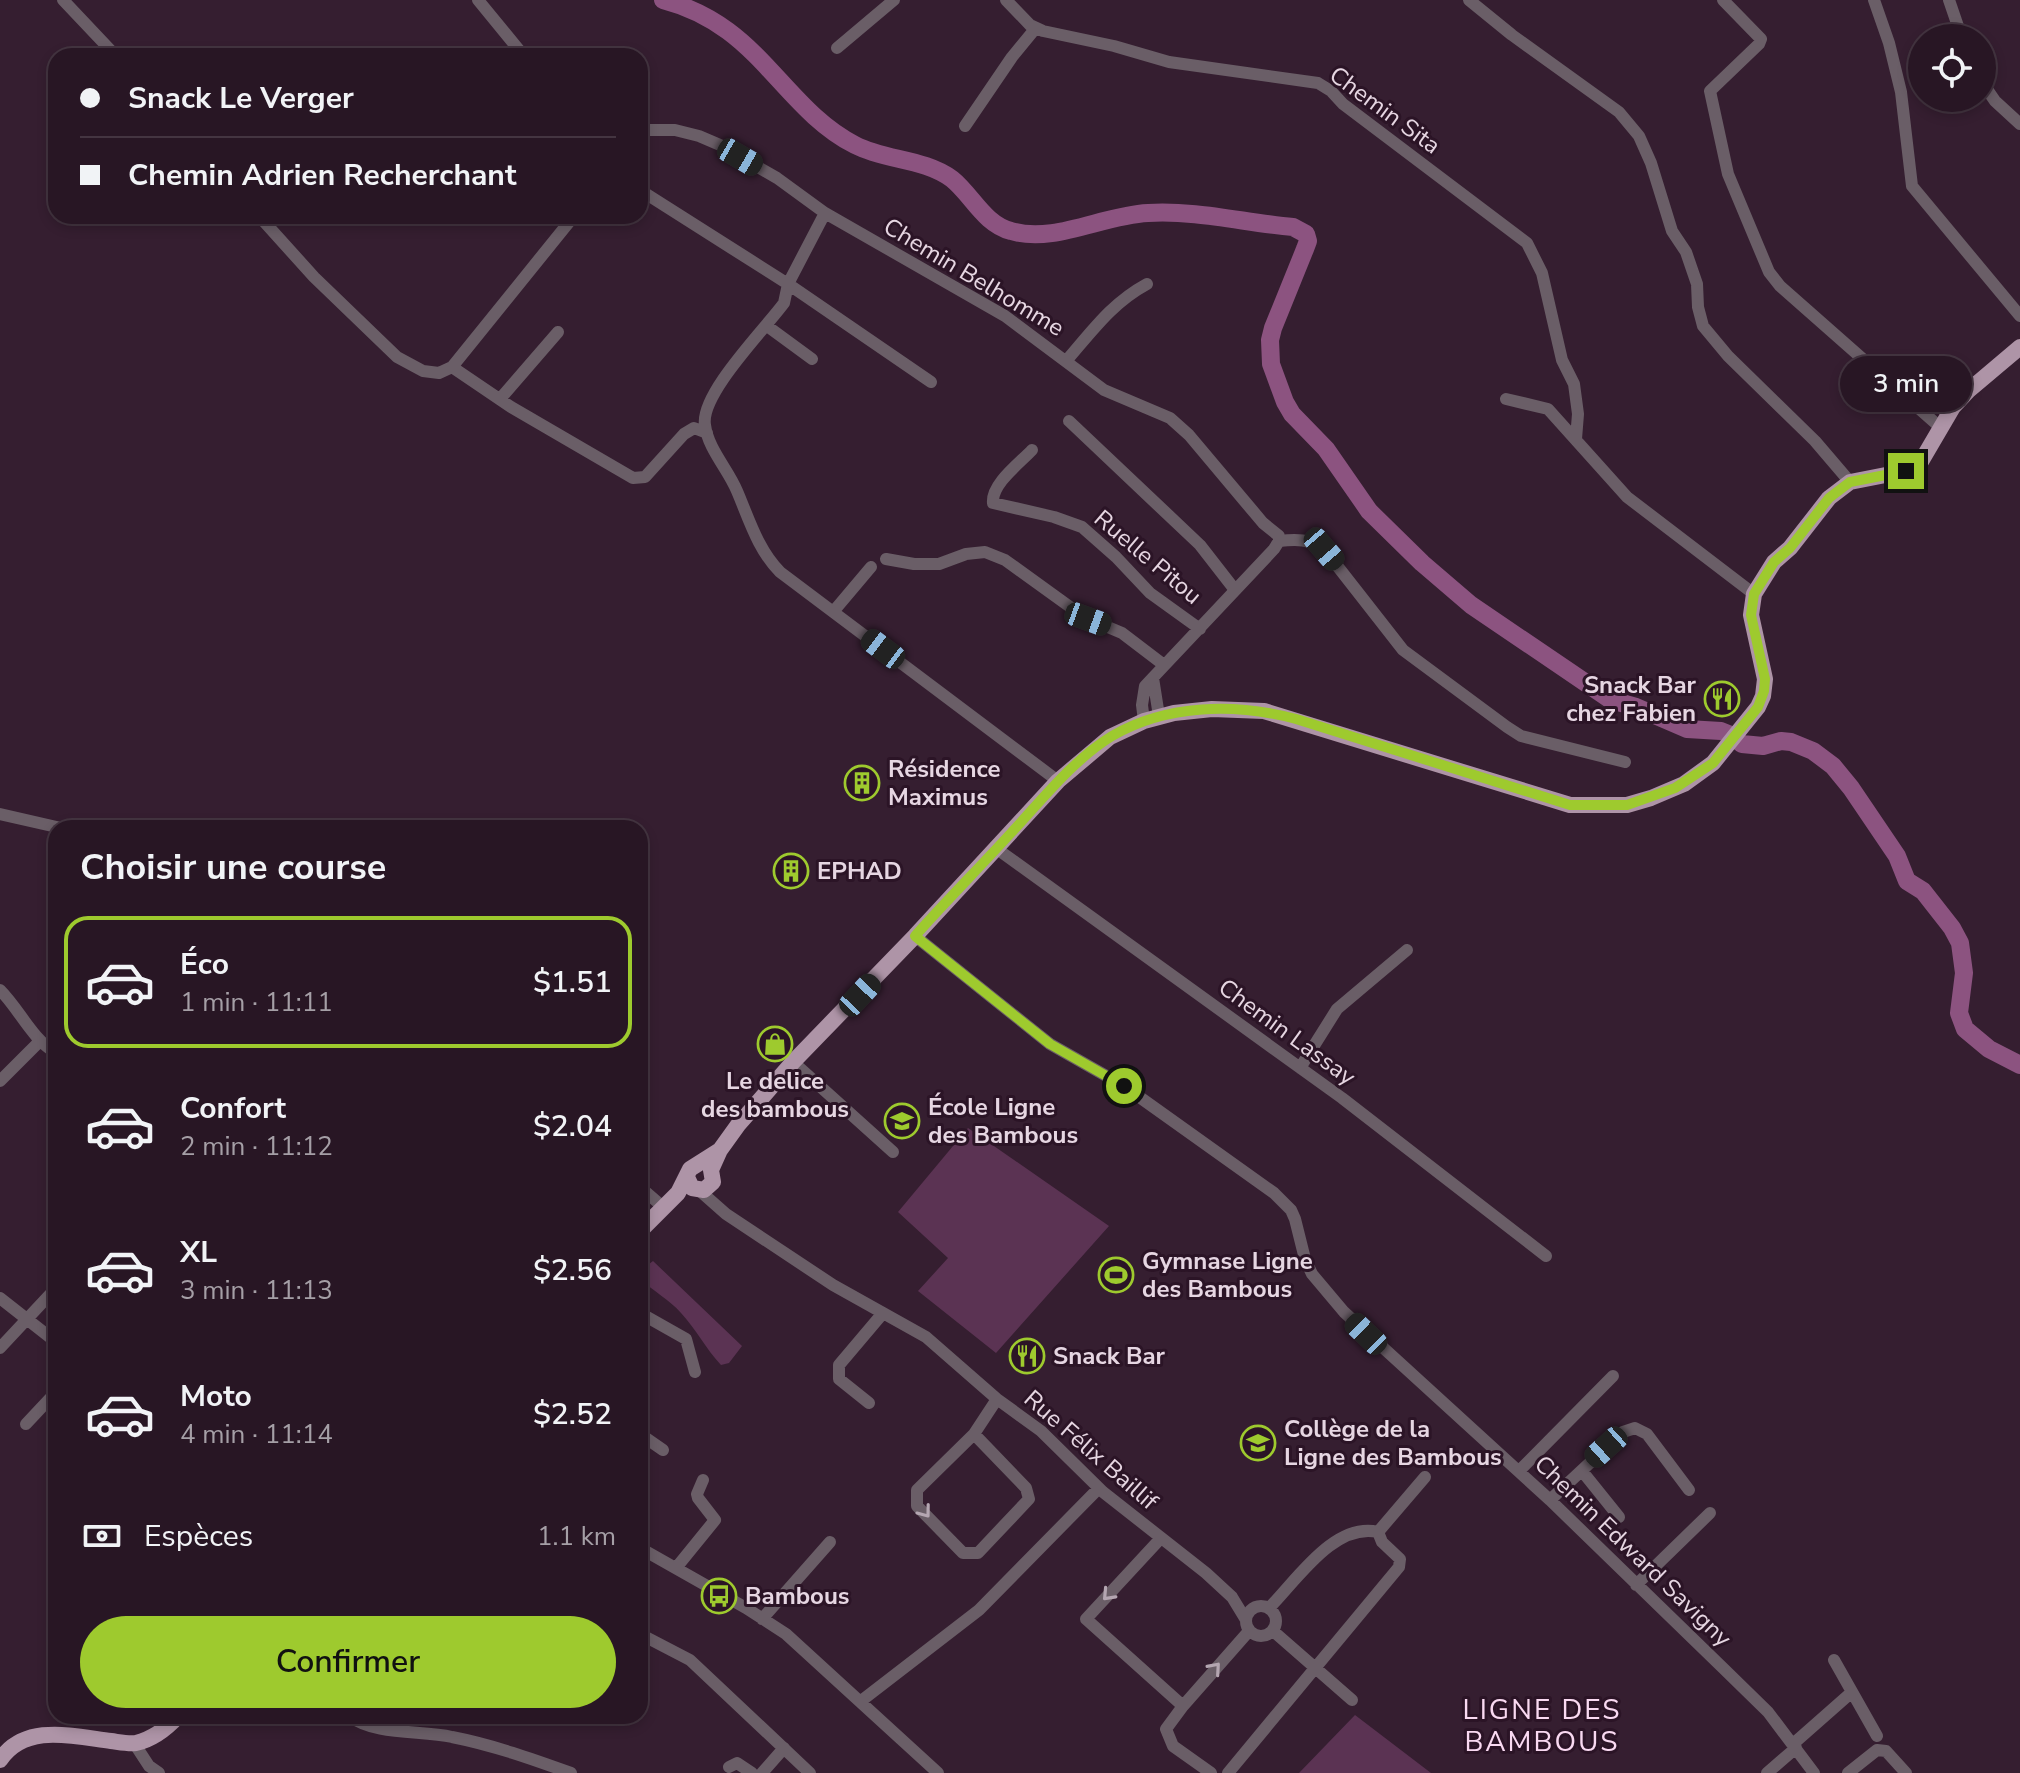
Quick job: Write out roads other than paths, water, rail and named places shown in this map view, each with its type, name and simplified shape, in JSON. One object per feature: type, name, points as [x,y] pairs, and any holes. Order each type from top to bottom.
[{"type":"main road","points":[[648,1223],[678,1193],[701,1179],[720,1150],[793,1062],[1058,781],[1110,737],[1152,719],[1212,709],[1256,710],[1570,805],[1627,805],[1684,784],[1713,763],[1751,717],[1763,696],[1765,679],[1751,615],[1754,594],[1774,562],[1790,548],[1829,498],[1850,482],[1906,471],[1919,465],[1953,407],[2020,347]]},
{"type":"main road","points":[[0,1760],[8,1749],[32,1736],[63,1735],[134,1743],[171,1724]]},
{"type":"street","points":[[63,0],[108,48]]},
{"type":"street","points":[[478,0],[517,48]]},
{"type":"street","points":[[837,48],[894,0]]},
{"type":"street","points":[[965,126],[1035,29],[1006,0]]},
{"type":"street","points":[[1469,0],[1619,112],[1639,136],[1651,163],[1672,231],[1686,252],[1694,274],[1703,326],[1728,356],[1815,441],[1850,482]]},
{"type":"street","points":[[1723,0],[1761,39],[1710,91],[1728,174],[1769,272],[1780,286],[1941,428]]},
{"type":"street","points":[[1874,0],[1901,92],[1912,186],[2020,316]]},
{"type":"street","points":[[1949,0],[1957,24]]},
{"type":"street","name":"Chemin Sita","points":[[1035,29],[1169,62],[1318,83],[1331,91],[1343,104],[1527,243],[1542,273],[1562,360],[1574,384],[1578,414],[1576,439]]},
{"type":"street","points":[[1996,102],[2020,124]]},
{"type":"street","name":"Chemin Belhomme","points":[[648,130],[675,130],[699,136],[777,178],[825,213],[1005,316],[1104,390],[1153,409],[1180,426],[1263,523],[1279,536],[1277,545]]},
{"type":"street","points":[[648,195],[788,284],[931,382]]},
{"type":"street","points":[[825,213],[788,284],[784,303],[712,396],[704,416],[707,433],[770,562],[1058,781]]},
{"type":"street","points":[[266,224],[314,277],[397,357],[423,371],[439,373],[452,367],[568,224]]},
{"type":"street","points":[[1067,360],[1112,307],[1147,284]]},
{"type":"street","points":[[767,326],[812,359]]},
{"type":"street","points":[[500,399],[558,332]]},
{"type":"street","points":[[452,367],[633,478],[645,477],[684,434],[694,428],[707,433]]},
{"type":"street","points":[[1506,399],[1548,409],[1627,497],[1754,594]]},
{"type":"street","points":[[1069,421],[1200,545],[1235,590]]},
{"type":"street","name":"Ruelle Pitou","points":[[1032,450],[996,489],[993,503],[1082,527],[1150,593],[1200,629]]},
{"type":"street","points":[[1152,719],[1143,694],[1145,686],[1277,545],[1297,539],[1324,549],[1403,650],[1507,727],[1521,736],[1625,762]]},
{"type":"street","points":[[886,559],[939,564],[966,554],[985,552],[1005,560],[1084,617],[1122,633],[1164,665]]},
{"type":"street","points":[[833,612],[871,567]]},
{"type":"street","points":[[0,814],[48,825]]},
{"type":"street","name":"Chemin Lassay","points":[[997,849],[1300,1068],[1546,1256]]},
{"type":"street","name":"Chemin Edward Savigny","points":[[915,936],[1050,1044],[1124,1086],[1274,1193],[1291,1210],[1308,1267],[1333,1301],[1550,1500],[1768,1712],[1814,1773]]},
{"type":"street","points":[[1300,1068],[1337,1009],[1407,950]]},
{"type":"street","points":[[0,990],[24,1018],[39,1042],[48,1048]]},
{"type":"street","points":[[0,1081],[39,1042]]},
{"type":"street","points":[[793,1062],[893,1152]]},
{"type":"street","name":"Rue Félix Baillif","points":[[701,1179],[726,1214],[833,1285],[926,1337],[997,1399],[1041,1431],[1099,1488],[1232,1597],[1248,1625]]},
{"type":"street","points":[[648,1194],[663,1207]]},
{"type":"street","points":[[0,1348],[48,1297]]},
{"type":"street","points":[[0,1298],[48,1336]]},
{"type":"street","points":[[869,1403],[837,1374],[839,1365],[883,1313]]},
{"type":"street","points":[[648,1318],[686,1339],[695,1372]]},
{"type":"street","points":[[1519,1471],[1613,1376]]},
{"type":"street","points":[[974,1434],[1026,1488],[1029,1499],[978,1553],[963,1553],[917,1506],[917,1490],[974,1434],[997,1399]]},
{"type":"street","points":[[26,1424],[48,1401]]},
{"type":"street","points":[[1550,1500],[1623,1432],[1635,1428],[1647,1434],[1689,1490]]},
{"type":"street","points":[[648,1440],[663,1450]]},
{"type":"street","points":[[1582,1471],[1619,1517]]},
{"type":"street","points":[[1378,1532],[1425,1477]]},
{"type":"street","points":[[676,1568],[714,1524],[714,1517],[697,1494],[703,1480]]},
{"type":"street","points":[[861,1701],[979,1610],[1099,1488]]},
{"type":"street","points":[[1636,1585],[1710,1513]]},
{"type":"street","points":[[1211,1773],[1173,1746],[1166,1729],[1248,1625],[1248,1614],[1262,1607],[1331,1542],[1366,1529],[1378,1532]]},
{"type":"street","points":[[1228,1773],[1401,1564],[1382,1542],[1378,1532]]},
{"type":"street","points":[[1161,1538],[1086,1619],[1183,1706]]},
{"type":"street","points":[[762,1619],[830,1542]]},
{"type":"street","points":[[648,1552],[762,1619],[795,1642],[938,1773]]},
{"type":"street","name":"Rue Félix Baillif","points":[[1232,1597],[1262,1607]]},
{"type":"street","points":[[1262,1607],[1276,1617],[1273,1631]]},
{"type":"street","points":[[1248,1625],[1261,1637],[1273,1631]]},
{"type":"street","points":[[1273,1631],[1352,1700]]},
{"type":"street","points":[[648,1638],[690,1660],[810,1773]]},
{"type":"street","points":[[1834,1660],[1877,1736]]},
{"type":"street","points":[[1767,1773],[1852,1692]]},
{"type":"street","points":[[362,1724],[431,1733],[488,1746],[571,1773]]},
{"type":"street","points":[[134,1743],[149,1766],[159,1773]]},
{"type":"street","points":[[762,1773],[784,1748]]},
{"type":"street","points":[[1848,1773],[1882,1749],[1906,1773]]},
{"type":"street","points":[[729,1767],[737,1763],[752,1773]]},
{"type":"waterway","points":[[663,0],[697,12],[728,31],[836,134],[867,150],[941,172],[952,179],[993,222],[1011,231],[1044,234],[1131,215],[1166,213],[1293,227],[1306,234],[1308,241],[1273,328],[1271,364],[1292,414],[1326,449],[1369,511],[1471,605],[1611,700],[1687,729],[1721,731],[1742,744],[1763,746],[1781,741],[1791,742],[1813,751],[1833,766],[1897,856],[1907,881],[1923,891],[1960,943],[1964,973],[1959,1013],[1965,1029],[1989,1049],[2020,1065]]},
{"type":"place","name":"Snack Bar chez Fabien","points":[[1722,699]]},
{"type":"place","name":"Résidence Maximus","points":[[862,783]]},
{"type":"place","name":"EPHAD","points":[[791,871]]},
{"type":"place","name":"Le delice des bambous","points":[[775,1044]]},
{"type":"place","name":"École Ligne des Bambous","points":[[902,1121]]},
{"type":"place","name":"Gymnase Ligne des Bambous","points":[[1116,1275]]},
{"type":"place","name":"Snack Bar","points":[[1027,1356]]},
{"type":"place","name":"Collège de la Ligne des Bambous","points":[[1258,1443]]},
{"type":"place","name":"Bambous","points":[[719,1596]]},
{"type":"district","name":"LIGNE DES BAMBOUS","points":[[1542,1725]]}]
